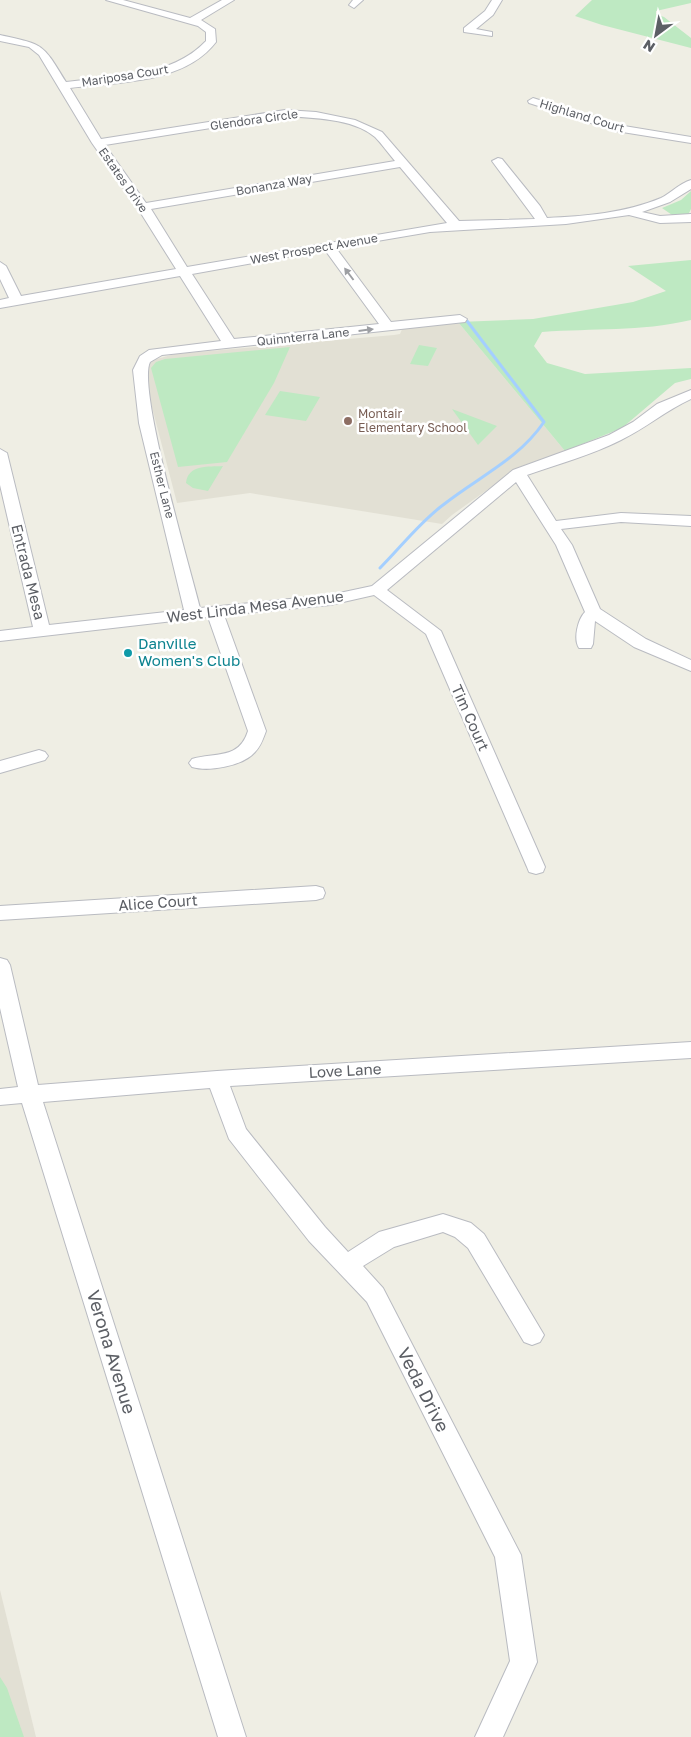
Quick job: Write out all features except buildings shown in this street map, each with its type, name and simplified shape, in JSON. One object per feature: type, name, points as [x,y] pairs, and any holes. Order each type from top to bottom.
[{"type":"street","name":"Mariposa Court","points":[[62,86],[162,71],[183,65],[208,47],[213,38],[209,29],[194,20],[111,0]]},
{"type":"street","points":[[194,20],[229,0]]},
{"type":"street","points":[[488,34],[468,30],[489,13],[497,0]]},
{"type":"street","name":"Estates Drive","points":[[0,38],[36,47],[43,53],[98,143],[186,272],[230,344]]},
{"type":"street","name":"Highland Court","points":[[532,101],[616,128],[691,140]]},
{"type":"street","name":"Glendora Circle","points":[[98,143],[285,113],[304,113],[355,123],[378,134],[455,224]]},
{"type":"street","points":[[498,161],[536,209],[542,220]]},
{"type":"street","name":"Bonanza Way","points":[[143,208],[404,163]]},
{"type":"street","points":[[631,212],[661,203],[691,184]]},
{"type":"street","points":[[631,212],[645,218],[669,221],[691,218]]},
{"type":"street","name":"West Prospect Avenue","points":[[0,304],[455,224],[542,220],[631,212]]},
{"type":"street","points":[[329,247],[388,327]]},
{"type":"street","points":[[0,266],[17,301]]},
{"type":"street","name":"Quinnterra Lane","points":[[146,356],[162,351],[460,319]]},
{"type":"street","name":"Esther Lane","points":[[146,356],[142,361],[140,370],[146,423],[194,614]]},
{"type":"street","name":"West Linda Mesa Avenue","points":[[0,636],[214,611],[330,600],[377,590],[518,473],[614,438],[638,425],[662,407],[691,394]]},
{"type":"street","points":[[662,407],[691,407]]},
{"type":"street","name":"Entrada Mesa","points":[[0,453],[7,515],[42,632]]},
{"type":"street","points":[[518,473],[564,545],[593,612],[640,643],[691,666]]},
{"type":"street","points":[[552,526],[593,518],[647,518],[691,521]]},
{"type":"street","name":"Tim Court","points":[[377,590],[433,631],[536,867]]},
{"type":"street","points":[[198,763],[233,758],[245,754],[256,740],[257,731],[214,611]]},
{"type":"street","points":[[585,644],[587,619],[593,612]]},
{"type":"street","points":[[0,768],[39,756]]},
{"type":"street","name":"Alice Court","points":[[0,913],[316,893]]},
{"type":"street","name":"Verona Avenue","points":[[0,965],[30,1094],[232,1737]]},
{"type":"street","name":"Love Lane","points":[[0,1097],[217,1079],[691,1050]]},
{"type":"street","name":"Veda Drive","points":[[217,1079],[237,1132],[317,1234],[375,1295],[508,1555],[524,1662],[489,1737]]},
{"type":"street","points":[[346,1265],[387,1239],[444,1223],[463,1230],[476,1240],[532,1335]]},
{"type":"shaded area","name":"Montair Elementary School","points":[[458,322],[565,451],[519,467],[442,524],[250,493],[177,503],[148,392],[147,366],[153,360],[175,354],[394,335],[400,334],[403,327]]},
{"type":"shaded area","points":[[0,1590],[36,1737],[0,1737]]},
{"type":"green space","points":[[592,0],[691,0],[691,3],[656,11],[656,14],[664,17],[691,38],[691,48],[575,16]]},
{"type":"green space","points":[[691,191],[691,209],[688,215],[675,217],[662,208],[681,200]]},
{"type":"green space","points":[[691,260],[691,320],[635,328],[542,332],[534,346],[547,363],[585,374],[691,368],[691,379],[675,383],[622,428],[565,451],[458,322],[533,319],[633,302],[666,291],[628,266]]},
{"type":"green space","points":[[419,345],[437,348],[428,366],[410,364]]},
{"type":"green space","points":[[290,347],[274,383],[227,462],[178,467],[151,368],[156,362],[165,359]]},
{"type":"green space","points":[[280,391],[320,397],[306,421],[265,415]]},
{"type":"green space","points":[[452,409],[497,426],[478,445]]},
{"type":"green space","points":[[223,466],[208,491],[193,488],[186,483],[191,472],[195,470]]},
{"type":"green space","points":[[0,1677],[7,1688],[24,1737],[0,1737]]},
{"type":"waterway","points":[[380,568],[434,512],[510,458],[534,435],[544,422],[467,321]]},
{"type":"place","name":"Montair Elementary School","points":[[348,421]]},
{"type":"place","name":"Danville Women's Club","points":[[128,653]]}]
